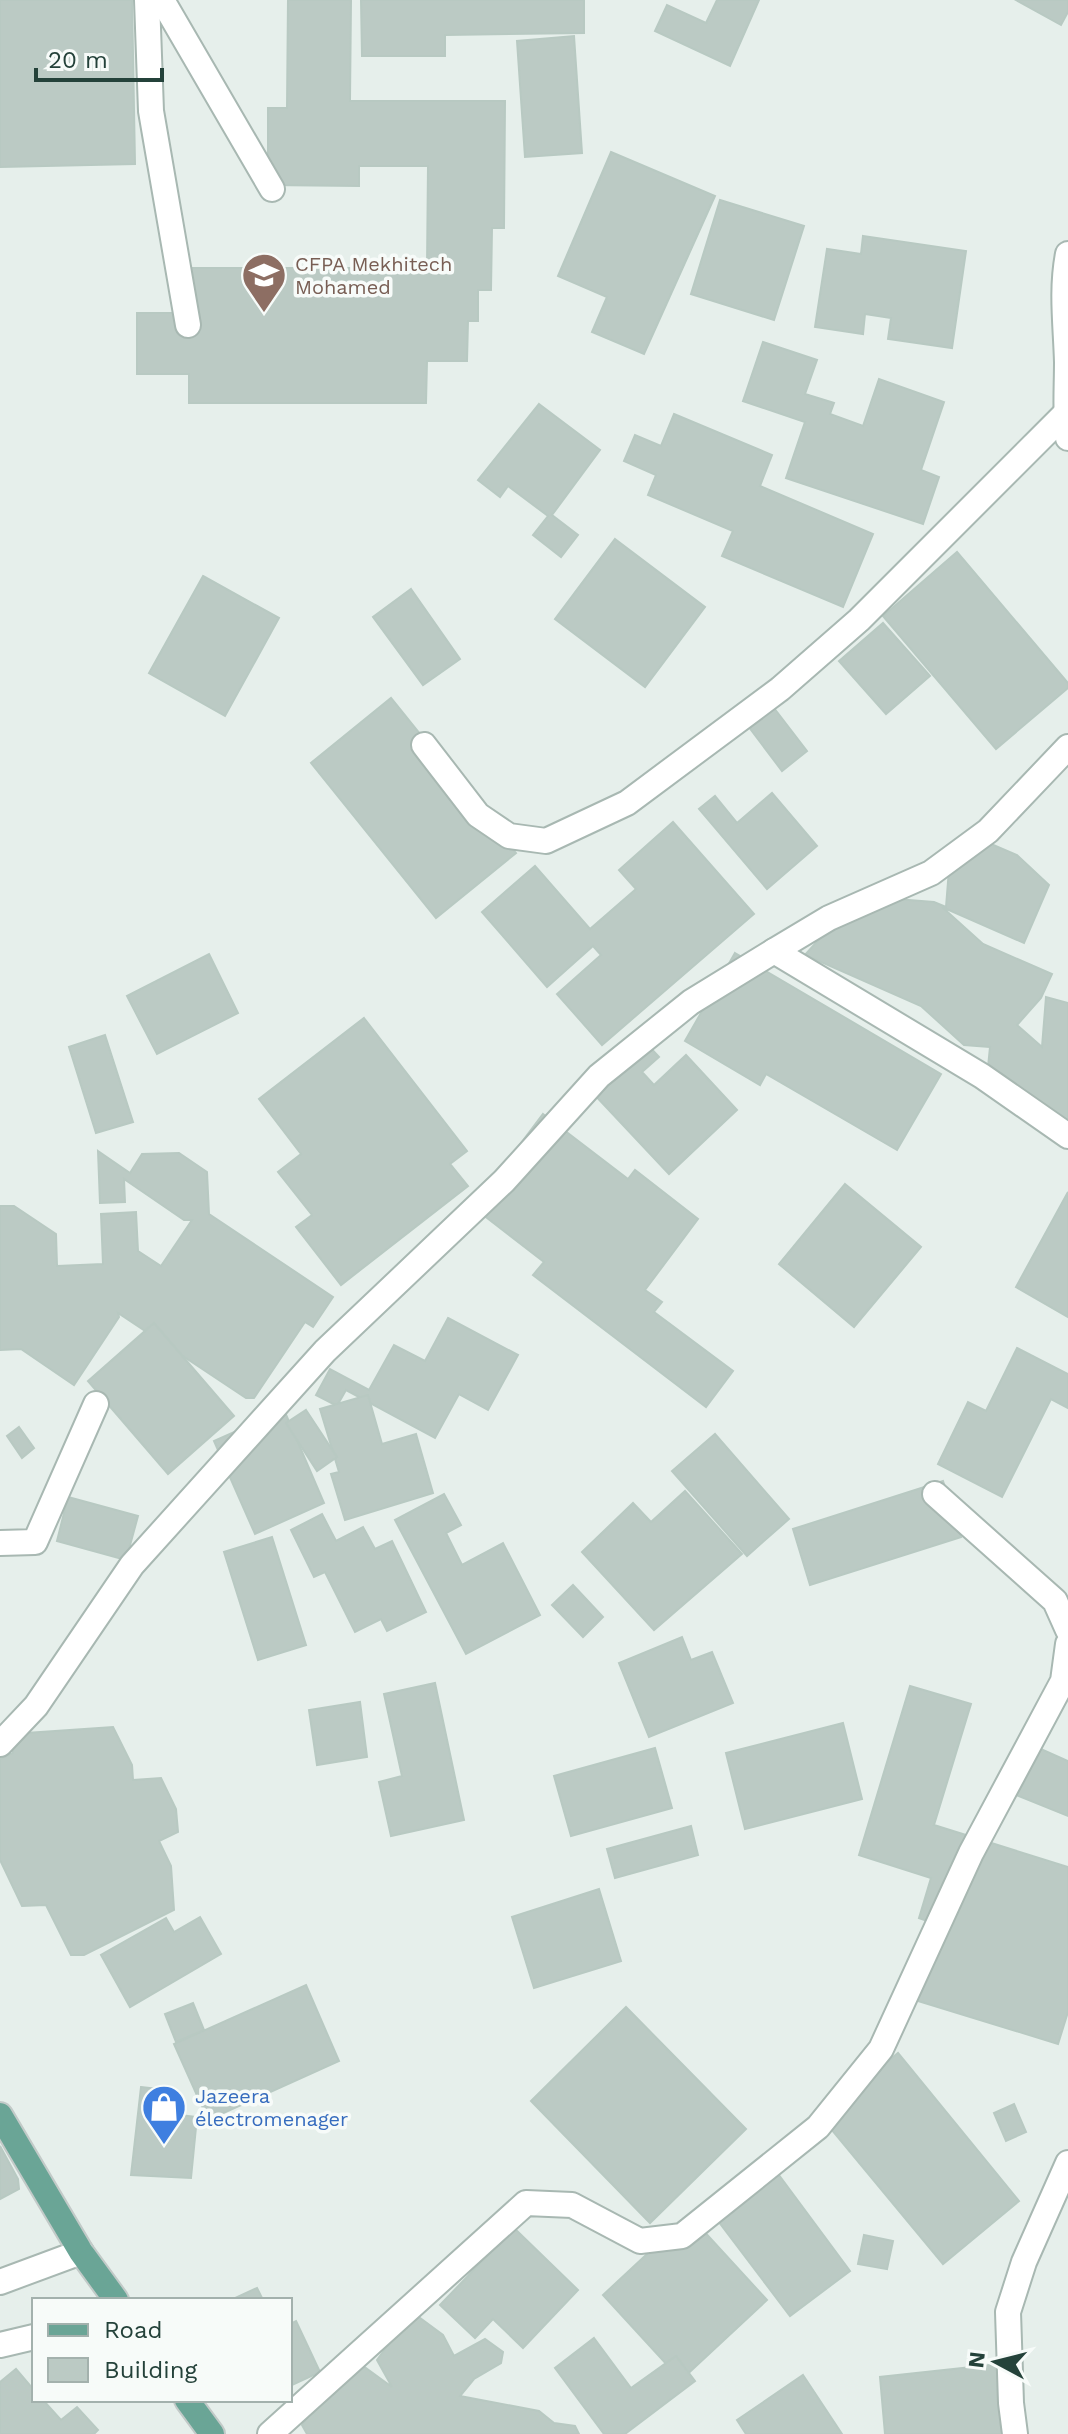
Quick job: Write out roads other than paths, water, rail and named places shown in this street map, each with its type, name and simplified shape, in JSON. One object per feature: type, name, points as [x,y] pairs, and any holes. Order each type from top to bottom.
[{"type":"main road","points":[[0,2115],[81,2252],[115,2298]]},
{"type":"main road","points":[[188,2402],[212,2434]]},
{"type":"street","points":[[147,0],[151,111],[188,325]]},
{"type":"street","points":[[162,0],[272,189]]},
{"type":"street","points":[[424,745],[478,815],[509,836],[546,841],[627,803],[780,689],[848,630],[1067,426],[1064,275],[1068,254]]},
{"type":"street","points":[[0,1744],[36,1706],[132,1565],[325,1351],[504,1181],[599,1076],[691,1002],[774,951],[829,918],[931,873],[988,831],[1068,747]]},
{"type":"street","points":[[774,951],[982,1076],[1068,1136]]},
{"type":"street","points":[[0,1543],[35,1542],[96,1404]]},
{"type":"street","points":[[935,1494],[1055,1601],[1068,1630]]},
{"type":"street","points":[[270,2434],[526,2203],[572,2205],[640,2241],[682,2236],[818,2127],[881,2049],[971,1853],[1063,1681],[1068,1644]]},
{"type":"street","points":[[1015,2434],[1008,2312],[1024,2262],[1068,2163]]},
{"type":"street","points":[[0,2282],[81,2252]]},
{"type":"street","points":[[0,2345],[32,2337]]},
{"type":"place","name":"CFPA Mekhitech Mohamed","points":[[264,314]]},
{"type":"place","name":"Jazeera électromenager","points":[[164,2146]]}]
